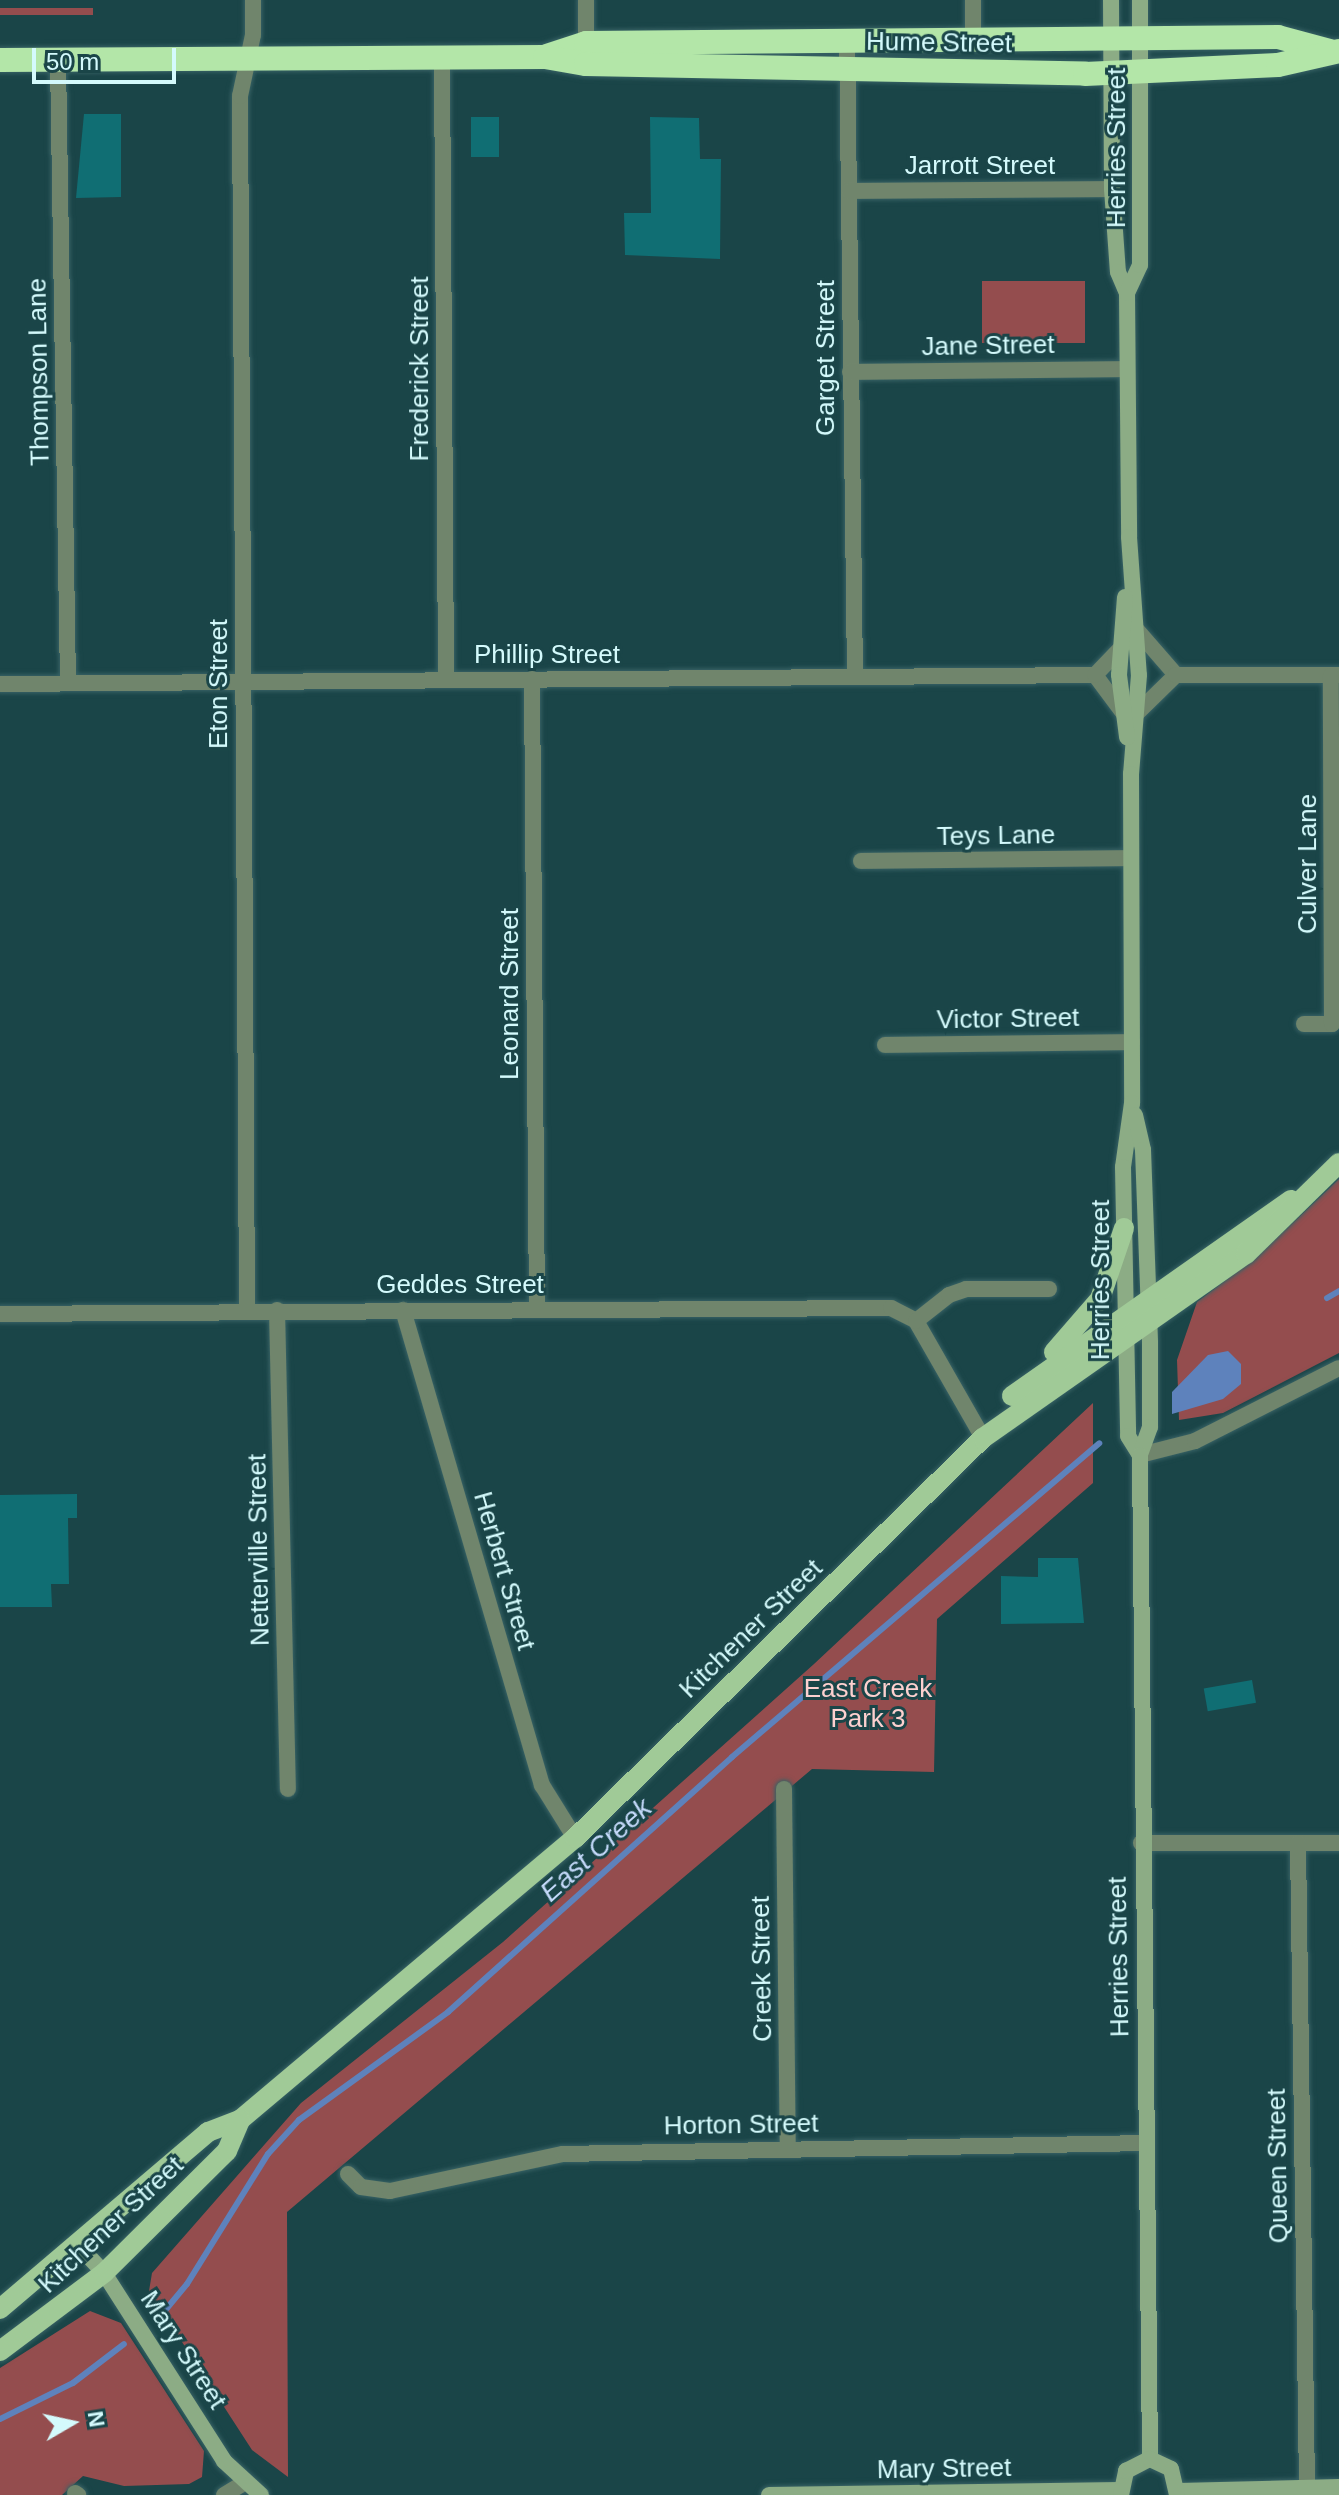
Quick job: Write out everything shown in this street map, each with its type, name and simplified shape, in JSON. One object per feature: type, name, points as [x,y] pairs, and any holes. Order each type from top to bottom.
[{"type":"highway","name":"Hume Street","points":[[545,57],[586,43],[847,40],[1111,41],[1278,37],[1335,51]]},
{"type":"highway","name":"Hume Street","points":[[0,60],[545,57],[586,64],[1141,73],[1278,65],[1335,51]]},
{"type":"main road","name":"Herries Street","points":[[1111,0],[1112,189],[1118,272],[1127,293],[1129,537],[1136,629],[1130,714],[1132,1103],[1123,1167],[1124,1336],[1128,1436],[1140,1455]]},
{"type":"main road","name":"Herries Street","points":[[1127,293],[1140,265],[1140,0]]},
{"type":"main road","name":"Herries Street","points":[[1129,537],[1121,648],[1130,714]]},
{"type":"main road","name":"Herries Street","points":[[1132,1103],[1143,1150],[1150,1294],[1150,1427],[1140,1455],[1141,1843],[1150,2459]]},
{"type":"main road","name":"Kitchener Street","points":[[0,2309],[208,2132],[240,2120],[575,1838],[983,1438],[1124,1336],[1246,1254],[1339,1163]]},
{"type":"main road","name":"Kitchener Street","points":[[1012,1396],[1124,1312],[1309,1189]]},
{"type":"main road","points":[[983,1438],[1012,1396],[1096,1306],[1124,1228]]},
{"type":"main road","name":"Kitchener Street","points":[[0,2351],[104,2273],[227,2151],[240,2120]]},
{"type":"main road","name":"Mary Street","points":[[78,2245],[104,2273],[242,2484],[261,2495]]},
{"type":"main road","points":[[1120,2493],[1130,2466],[1150,2459],[1171,2469],[1177,2493],[1339,2487]]},
{"type":"main road","name":"Mary Street","points":[[769,2495],[1120,2493]]},
{"type":"street","name":"Eton Street","points":[[247,1310],[240,96],[253,0]]},
{"type":"street","points":[[586,0],[586,43]]},
{"type":"street","points":[[973,0],[973,41]]},
{"type":"street","name":"Garget Street","points":[[847,40],[855,677]]},
{"type":"street","name":"Frederick Street","points":[[442,57],[446,680]]},
{"type":"street","name":"Thompson Lane","points":[[58,60],[68,683]]},
{"type":"street","name":"Jarrott Street","points":[[849,191],[1112,189]]},
{"type":"street","name":"Jane Street","points":[[850,372],[1127,369]]},
{"type":"street","points":[[1136,629],[1176,675]]},
{"type":"street","points":[[1121,648],[1095,675],[1130,714],[1176,675],[1335,676]]},
{"type":"street","name":"Phillip Street","points":[[0,684],[1095,675]]},
{"type":"street","name":"Culver Lane","points":[[1304,1024],[1332,1024],[1336,850],[1335,676]]},
{"type":"street","name":"Leonard Street","points":[[532,679],[537,1309]]},
{"type":"street","name":"Teys Lane","points":[[861,861],[1131,858]]},
{"type":"street","name":"Victor Street","points":[[885,1045],[1132,1042]]},
{"type":"street","points":[[983,1438],[916,1321],[949,1295],[966,1289],[1049,1289]]},
{"type":"street","name":"Geddes Street","points":[[0,1314],[871,1306],[905,1312],[916,1321]]},
{"type":"street","name":"Netterville Street","points":[[277,1310],[288,1789]]},
{"type":"street","name":"Herbert Street","points":[[403,1310],[542,1785],[575,1838]]},
{"type":"street","points":[[1140,1455],[1195,1441],[1339,1368]]},
{"type":"street","name":"Creek Street","points":[[784,1789],[788,2148]]},
{"type":"street","points":[[1141,1843],[1339,1843]]},
{"type":"street","name":"Queen Street","points":[[1298,1843],[1307,2487]]},
{"type":"street","name":"Horton Street","points":[[348,2174],[361,2187],[390,2191],[563,2154],[1145,2143]]},
{"type":"street","points":[[224,2495],[242,2484]]},
{"type":"green space","points":[[0,8],[93,8],[93,15],[0,15]]},
{"type":"green space","points":[[982,281],[1085,281],[1085,343],[982,343]]},
{"type":"green space","points":[[1339,1179],[1339,1353],[1223,1413],[1179,1420],[1177,1360],[1197,1302],[1259,1255]]},
{"type":"green space","name":"East Creek Park 3","points":[[1093,1403],[1093,1483],[937,1619],[934,1772],[812,1769],[287,2212],[288,2477],[252,2450],[149,2291],[152,2273],[301,2103],[503,1942],[814,1664]]},
{"type":"green space","points":[[90,2311],[121,2323],[204,2451],[202,2477],[189,2484],[124,2486],[83,2476],[62,2495],[0,2495],[0,2368]]},
{"type":"water","points":[[1228,1351],[1241,1364],[1241,1384],[1223,1399],[1172,1414],[1172,1392],[1208,1355]]},
{"type":"building","points":[[84,114],[121,114],[121,197],[76,198]]},
{"type":"building","points":[[471,117],[499,117],[499,157],[471,157]]},
{"type":"building","points":[[650,117],[699,118],[700,159],[721,159],[720,259],[625,255],[624,213],[651,213]]},
{"type":"building","points":[[77,1494],[77,1518],[68,1518],[69,1584],[51,1584],[52,1607],[0,1607],[0,1495]]},
{"type":"building","points":[[1038,1558],[1078,1558],[1084,1623],[1001,1624],[1001,1576],[1038,1577]]},
{"type":"building","points":[[1252,1680],[1256,1703],[1208,1711],[1204,1689]]},
{"type":"waterway","name":"East Creek","points":[[1327,1298],[1339,1291]]},
{"type":"waterway","name":"East Creek","points":[[158,2319],[187,2284],[268,2154],[299,2120],[448,2012],[732,1757],[1099,1443]]},
{"type":"waterway","name":"East Creek","points":[[0,2419],[73,2383],[124,2344]]}]
